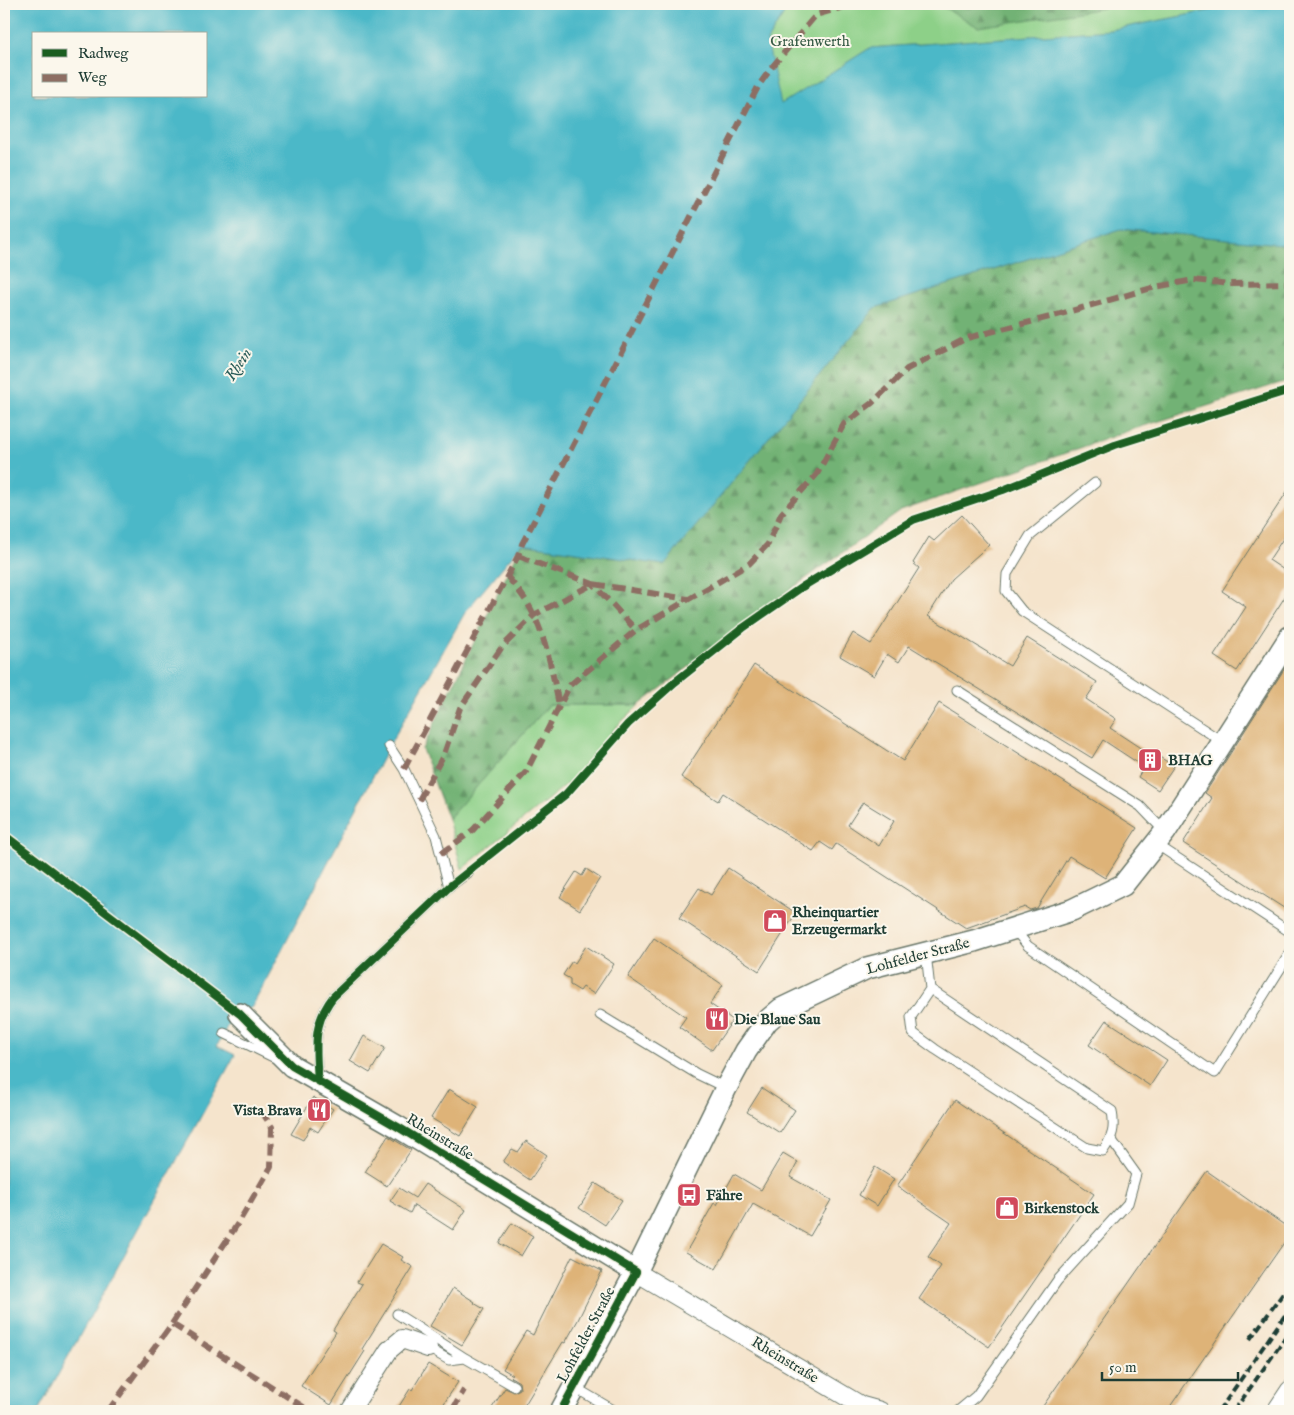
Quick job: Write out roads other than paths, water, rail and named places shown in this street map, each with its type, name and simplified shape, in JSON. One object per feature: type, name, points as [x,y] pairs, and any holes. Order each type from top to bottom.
[{"type":"street","name":"Lohfelder Straße","points":[[561,1411],[636,1272],[726,1088],[757,1034],[780,1009],[867,968],[926,953],[1072,910],[1123,884],[1160,838],[1290,637]]},
{"type":"street","name":"Rheinstraße","points":[[240,1014],[292,1066],[398,1127],[636,1272],[862,1406],[880,1411]]},
{"type":"street","points":[[350,1411],[389,1350],[402,1339],[428,1348]]},
{"type":"street","points":[[1276,1411],[1290,1390]]},
{"type":"lane","points":[[1095,483],[1030,536],[1007,574],[1006,591],[1022,611],[1223,742]]},
{"type":"lane","points":[[957,690],[1140,806],[1160,838],[1290,932]]},
{"type":"lane","points":[[389,746],[404,769],[436,836],[449,887]]},
{"type":"lane","points":[[318,1081],[316,1037],[317,1027],[325,1007],[333,997],[449,887],[469,872]]},
{"type":"lane","points":[[1014,928],[1028,946],[1214,1072],[1290,953]]},
{"type":"lane","points":[[926,953],[930,989],[912,1017],[913,1033],[1087,1148],[1103,1151],[1111,1139],[1114,1126],[1112,1111],[930,989]]},
{"type":"lane","points":[[600,1015],[697,1074],[726,1088]]},
{"type":"lane","points":[[224,1033],[292,1066]]},
{"type":"lane","points":[[958,1411],[976,1396],[1057,1281],[1128,1203],[1136,1174],[1111,1139]]},
{"type":"lane","points":[[397,1314],[465,1358],[514,1386]]},
{"type":"lane","points":[[428,1348],[449,1360],[465,1358]]},
{"type":"lane","points":[[574,1387],[615,1411]]},
{"type":"water","name":"Rhein","points":[[4,4],[790,4],[767,41],[781,104],[870,48],[1111,30],[1243,4],[1290,4],[1290,242],[1281,244],[1121,229],[875,308],[664,565],[522,544],[466,611],[389,746],[252,1007],[231,1019],[217,1046],[235,1055],[38,1411],[4,1411]]},
{"type":"railway","points":[[1250,1339],[1290,1284]]},
{"type":"railway","points":[[1219,1411],[1290,1308]]},
{"type":"railway","points":[[1234,1411],[1290,1331]]},
{"type":"place","name":"BHAG","points":[[1150,760]]},
{"type":"place","name":"Rheinquartier Erzeugermarkt","points":[[775,921]]},
{"type":"place","name":"Die Blaue Sau","points":[[717,1019]]},
{"type":"place","name":"Vista Brava","points":[[319,1110]]},
{"type":"place","name":"Fähre","points":[[689,1195]]},
{"type":"place","name":"Birkenstock","points":[[1007,1208]]},
{"type":"park label","name":"Grafenwerth","points":[[810,41]]}]
